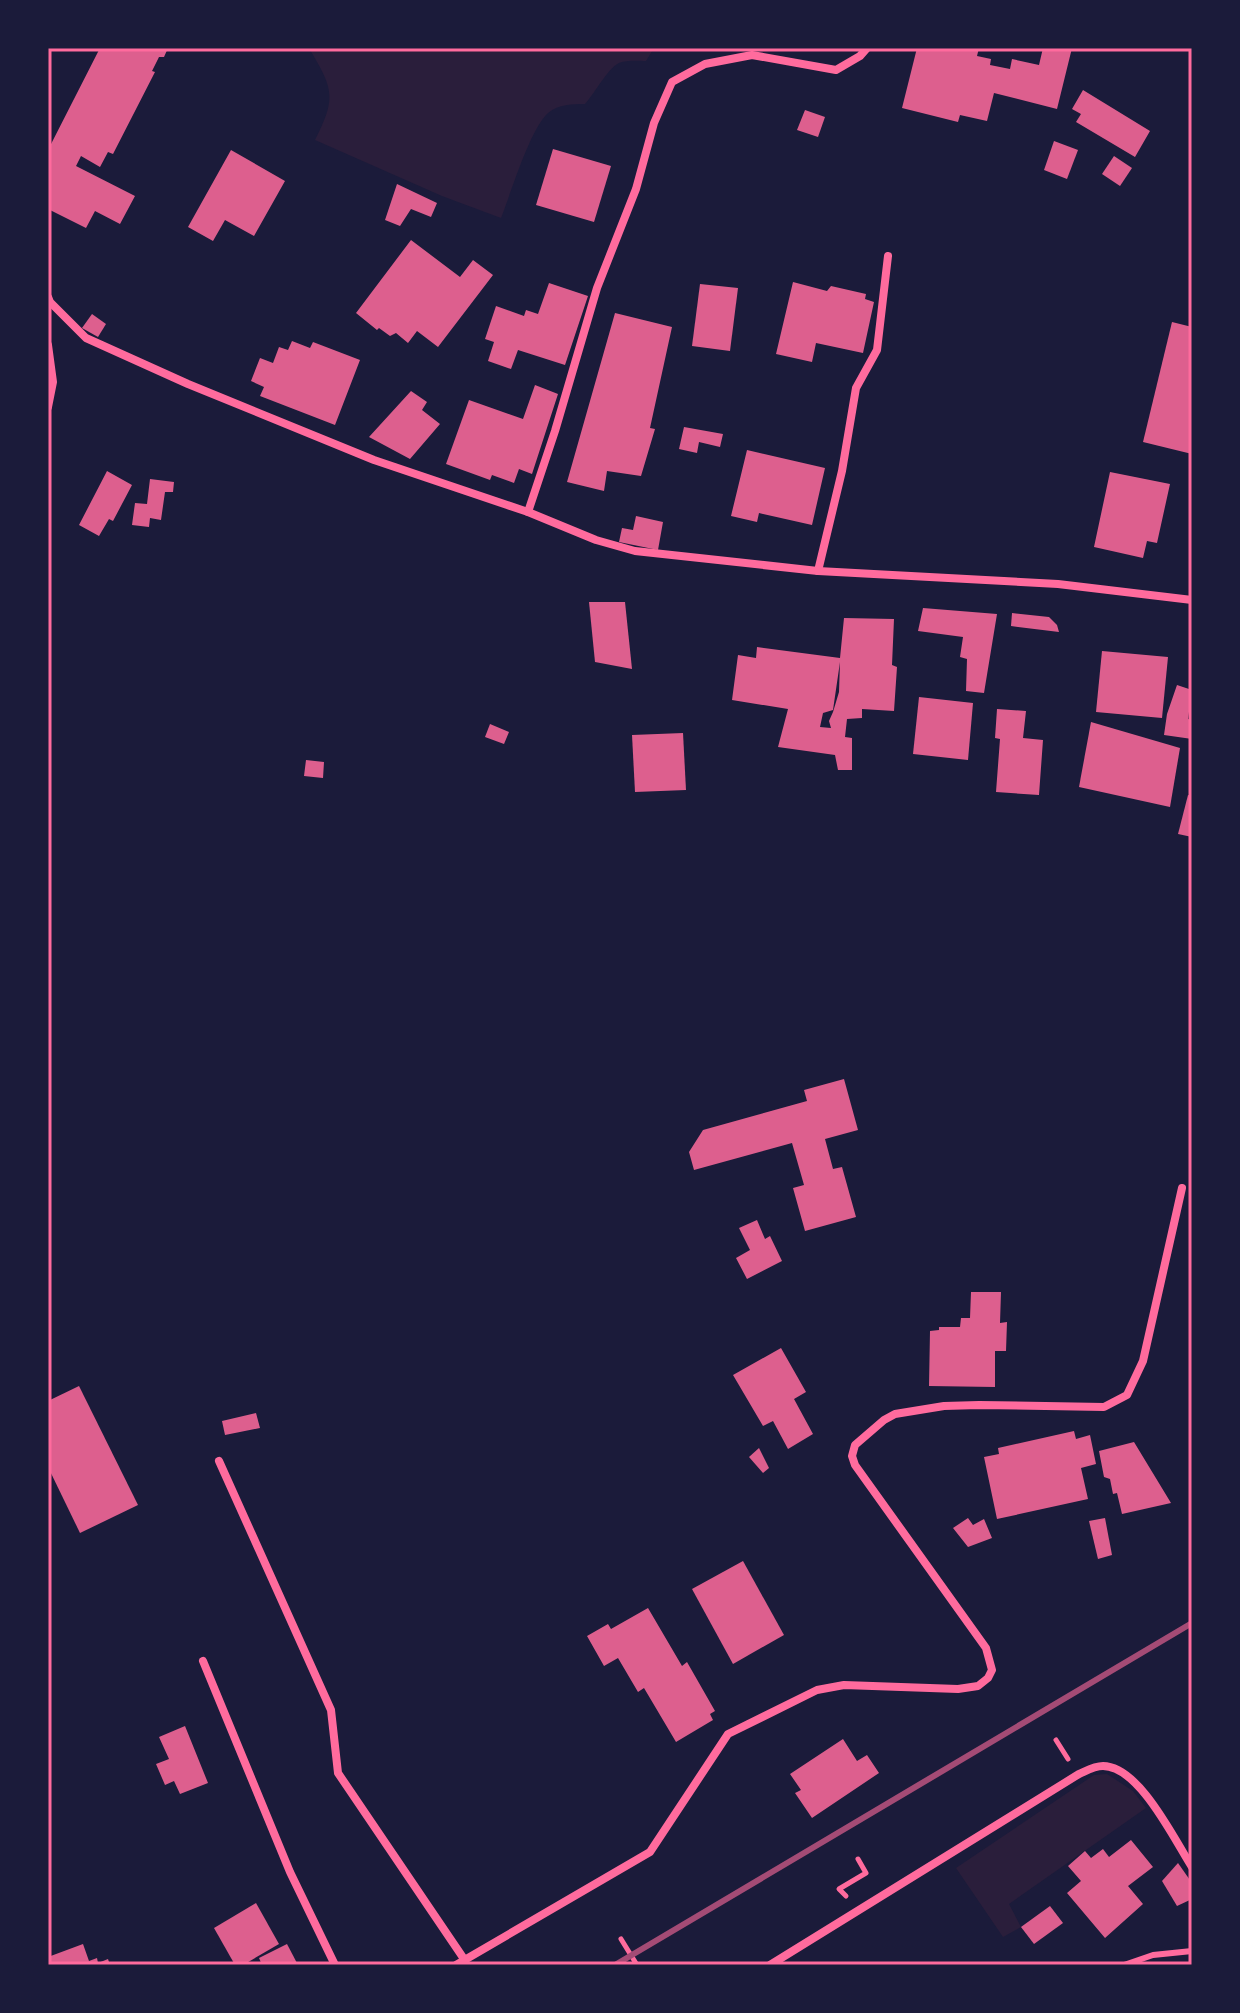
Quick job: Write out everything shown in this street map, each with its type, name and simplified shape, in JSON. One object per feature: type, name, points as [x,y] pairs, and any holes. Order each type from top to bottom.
[{"type":"street","points":[[528,512],[597,288],[636,189],[654,123],[672,82],[705,64],[752,55],[836,70],[860,56],[867,48]]},
{"type":"street","points":[[818,571],[842,471],[856,388],[877,350],[888,256]]},
{"type":"street","points":[[49,301],[86,338],[188,384],[374,460],[528,512],[596,540],[635,551],[818,571],[1058,584],[1192,600]]},
{"type":"street","points":[[48,345],[53,382],[48,407]]},
{"type":"street","points":[[219,1461],[331,1710],[338,1773],[460,1962],[650,1852],[728,1734],[817,1690],[855,1685],[958,1689],[978,1686],[988,1678],[992,1670],[986,1648],[855,1465],[852,1456],[855,1445],[884,1420],[908,1411],[979,1405],[1104,1407],[1127,1395],[1143,1361],[1182,1188]]},
{"type":"street","points":[[203,1661],[290,1872],[335,1965]]},
{"type":"street","points":[[770,1965],[1079,1774],[1101,1766],[1115,1768],[1139,1785],[1192,1867]]},
{"type":"lane","points":[[1124,1965],[1153,1955],[1192,1951]]},
{"type":"path","points":[[858,1859],[866,1873]]},
{"type":"path","points":[[621,1939],[637,1965]]},
{"type":"shaded area","points":[[309,48],[654,48],[646,61],[625,61],[615,66],[585,104],[561,106],[548,113],[534,133],[501,218],[442,196],[315,140],[327,113],[329,93],[323,73]]},
{"type":"shaded area","points":[[1107,1774],[1133,1791],[1146,1808],[1009,1904],[1021,1927],[1003,1937],[956,1868],[1094,1775]]},
{"type":"building","points":[[100,48],[168,48],[164,57],[159,57],[152,71],[155,72],[113,154],[108,152],[100,167],[81,156],[76,166],[135,196],[120,224],[95,211],[86,228],[48,209],[48,150]]},
{"type":"building","points":[[917,48],[979,48],[977,56],[991,59],[990,65],[1010,69],[1012,59],[1039,65],[1043,48],[1072,48],[1057,109],[994,93],[987,121],[960,115],[958,122],[902,108]]},
{"type":"building","points":[[1083,90],[1150,131],[1135,157],[1076,122],[1081,114],[1072,109]]},
{"type":"building","points":[[805,110],[825,117],[818,137],[797,130]]},
{"type":"building","points":[[1054,141],[1078,150],[1067,179],[1044,170]]},
{"type":"building","points":[[553,149],[611,166],[594,222],[536,205]]},
{"type":"building","points":[[231,150],[285,181],[254,236],[225,220],[213,241],[188,227]]},
{"type":"building","points":[[1114,156],[1132,168],[1120,186],[1102,174]]},
{"type":"building","points":[[397,184],[437,203],[431,217],[411,209],[400,226],[385,220]]},
{"type":"building","points":[[411,240],[460,277],[473,260],[493,275],[438,347],[417,331],[408,343],[396,333],[390,336],[356,313]]},
{"type":"building","points":[[793,282],[827,291],[831,286],[866,294],[865,299],[874,302],[863,353],[816,343],[812,362],[776,354]]},
{"type":"building","points":[[549,283],[588,296],[565,365],[518,350],[511,369],[488,361],[494,342],[485,339],[496,306],[524,316],[526,310],[538,314]]},
{"type":"building","points":[[700,284],[738,288],[730,351],[692,346]]},
{"type":"building","points":[[615,313],[672,327],[650,428],[655,429],[641,476],[607,471],[604,491],[567,482]]},
{"type":"building","points":[[92,314],[106,324],[98,337],[82,328]]},
{"type":"building","points":[[1172,322],[1192,327],[1192,454],[1143,442]]},
{"type":"building","points":[[292,341],[310,348],[313,342],[360,360],[335,425],[260,396],[264,387],[251,381],[260,358],[273,363],[279,347],[288,350]]},
{"type":"building","points":[[535,385],[558,394],[532,474],[519,469],[514,483],[492,475],[490,480],[446,464],[469,400],[523,419]]},
{"type":"building","points":[[411,391],[427,402],[422,410],[440,424],[410,459],[369,437]]},
{"type":"building","points":[[684,427],[723,434],[720,447],[699,442],[697,453],[679,449]]},
{"type":"building","points":[[747,450],[825,468],[812,525],[759,513],[757,522],[731,516]]},
{"type":"building","points":[[107,471],[132,485],[113,521],[109,519],[99,536],[79,525]]},
{"type":"building","points":[[1110,472],[1170,484],[1157,543],[1147,541],[1143,558],[1094,547]]},
{"type":"building","points":[[150,479],[174,482],[173,492],[165,492],[161,520],[150,518],[149,527],[132,525],[135,503],[147,504]]},
{"type":"building","points":[[636,516],[663,522],[658,550],[619,542],[622,528],[633,530]]},
{"type":"building","points":[[589,602],[625,602],[632,669],[595,662]]},
{"type":"building","points":[[923,608],[997,614],[984,693],[966,691],[967,659],[960,657],[963,637],[918,631]]},
{"type":"building","points":[[1012,613],[1049,617],[1059,632],[1011,626]]},
{"type":"building","points":[[844,618],[894,619],[892,665],[897,667],[894,711],[862,709],[862,718],[847,719],[845,737],[852,738],[852,770],[838,770],[835,755],[778,747],[788,709],[732,700],[738,655],[756,658],[757,647],[840,658]],"holes":[[[840,662],[839,692],[833,712],[829,721],[831,728],[820,727],[823,713],[833,710]]]},
{"type":"building","points":[[1102,651],[1168,657],[1162,718],[1096,712]]},
{"type":"building","points":[[1177,685],[1192,690],[1188,719],[1192,720],[1192,739],[1164,735]]},
{"type":"building","points":[[919,697],[973,703],[968,760],[913,754]]},
{"type":"building","points":[[997,709],[1026,711],[1023,738],[1043,740],[1039,795],[996,792],[1000,739],[995,738]]},
{"type":"building","points":[[1091,722],[1180,748],[1170,807],[1079,787]]},
{"type":"building","points":[[490,724],[509,732],[504,744],[485,737]]},
{"type":"building","points":[[683,733],[686,790],[635,792],[632,735]]},
{"type":"building","points":[[306,760],[324,762],[323,778],[304,776]]},
{"type":"building","points":[[1188,795],[1192,796],[1192,837],[1178,834]]},
{"type":"building","points":[[844,1079],[858,1130],[825,1139],[833,1169],[842,1167],[856,1217],[805,1231],[793,1188],[804,1185],[792,1143],[694,1170],[689,1152],[703,1130],[807,1101],[804,1090]]},
{"type":"building","points":[[757,1220],[765,1239],[770,1236],[782,1261],[747,1279],[736,1258],[750,1250],[739,1228]]},
{"type":"building","points":[[971,1292],[1001,1292],[1000,1323],[1007,1322],[1006,1351],[995,1351],[995,1387],[929,1386],[930,1331],[939,1330],[939,1327],[960,1327],[961,1318],[970,1318]]},
{"type":"building","points":[[781,1348],[806,1392],[794,1399],[813,1434],[788,1449],[773,1421],[763,1426],[733,1375]]},
{"type":"building","points":[[79,1386],[138,1505],[80,1533],[48,1467],[48,1401]]},
{"type":"building","points":[[256,1413],[260,1428],[225,1435],[222,1421]]},
{"type":"building","points":[[1074,1431],[1076,1439],[1090,1435],[1096,1464],[1081,1468],[1088,1499],[997,1519],[984,1457],[999,1454],[998,1448]]},
{"type":"building","points":[[1134,1442],[1171,1503],[1122,1514],[1117,1493],[1113,1494],[1110,1479],[1104,1477],[1099,1451]]},
{"type":"building","points":[[759,1448],[769,1468],[763,1473],[749,1457]]},
{"type":"building","points":[[968,1518],[973,1525],[984,1519],[992,1538],[968,1547],[953,1528]]},
{"type":"building","points":[[1105,1518],[1112,1555],[1098,1559],[1089,1521]]},
{"type":"building","points":[[743,1561],[784,1635],[733,1664],[692,1589]]},
{"type":"building","points":[[648,1608],[682,1666],[687,1662],[715,1711],[710,1714],[713,1720],[676,1742],[644,1688],[638,1692],[618,1658],[604,1666],[587,1636],[608,1624],[611,1629]]},
{"type":"building","points":[[185,1726],[208,1783],[180,1794],[174,1781],[165,1785],[156,1764],[169,1759],[159,1737]]},
{"type":"building","points":[[843,1739],[857,1761],[867,1755],[879,1773],[812,1818],[795,1793],[801,1790],[790,1774]]},
{"type":"building","points":[[1131,1840],[1153,1867],[1128,1886],[1143,1904],[1105,1938],[1067,1893],[1081,1881],[1068,1866],[1085,1851],[1091,1858],[1103,1849],[1109,1857]]},
{"type":"building","points":[[1178,1863],[1192,1883],[1192,1899],[1177,1906],[1162,1881]]},
{"type":"building","points":[[256,1903],[279,1944],[243,1965],[235,1965],[214,1928]]},
{"type":"building","points":[[1050,1906],[1063,1923],[1034,1944],[1021,1927]]},
{"type":"building","points":[[83,1944],[89,1961],[97,1958],[98,1963],[108,1959],[110,1965],[48,1965],[48,1957]]},
{"type":"building","points":[[287,1944],[298,1965],[262,1965],[259,1958]]},
{"type":"railway","points":[[615,1965],[1192,1623]]}]
